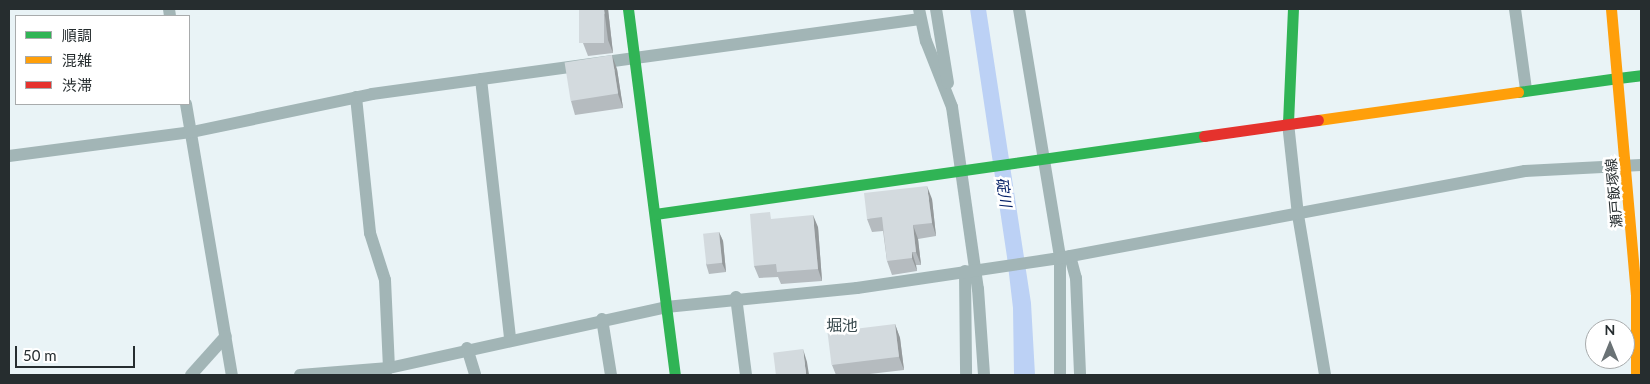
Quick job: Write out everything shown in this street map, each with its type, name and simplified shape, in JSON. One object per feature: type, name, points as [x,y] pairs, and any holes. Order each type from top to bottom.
[{"type":"street","points":[[628,9],[675,375]]},
{"type":"street","points":[[936,9],[962,170],[984,375]]},
{"type":"street","points":[[1020,9],[1040,158],[1061,257],[1060,375]]},
{"type":"street","points":[[1293,9],[1288,123],[1298,215],[1324,375]]},
{"type":"street","points":[[1515,9],[1526,89]]},
{"type":"street","name":"瀬戸飯塚線","points":[[1611,9],[1627,166],[1636,294],[1636,375]]},
{"type":"street","points":[[9,156],[125,144],[192,132],[356,97],[920,14],[952,106]]},
{"type":"street","points":[[655,214],[1526,89],[1641,75]]},
{"type":"street","points":[[481,79],[510,339]]},
{"type":"street","points":[[356,97],[370,233],[385,280],[382,370]]},
{"type":"street","points":[[186,105],[232,375]]},
{"type":"street","points":[[300,375],[382,370],[468,348],[666,306],[857,288],[1061,257],[1298,215],[1525,170],[1641,165]]},
{"type":"street","points":[[1061,257],[1076,278],[1080,375]]},
{"type":"street","points":[[966,375],[973,271]]},
{"type":"street","points":[[736,298],[746,375]]},
{"type":"street","points":[[602,319],[610,375]]},
{"type":"street","points":[[191,375],[226,336]]},
{"type":"street","points":[[468,348],[475,375]]},
{"type":"water","name":"碇川","points":[[970,9],[986,9],[1031,303],[1035,375],[1014,375],[1013,308],[1007,257]]},
{"type":"building","points":[[579,9],[604,9],[604,43],[579,43]]},
{"type":"building","points":[[612,55],[618,94],[571,101],[565,63]]},
{"type":"building","points":[[927,186],[932,223],[913,225],[916,252],[912,252],[912,258],[887,261],[882,217],[867,219],[864,193]]},
{"type":"building","points":[[770,212],[771,219],[813,215],[818,269],[777,272],[776,264],[754,266],[750,214]]},
{"type":"building","points":[[719,232],[722,263],[706,265],[703,234]]},
{"type":"building","points":[[895,324],[899,357],[832,365],[828,332]]},
{"type":"building","points":[[803,349],[806,375],[776,375],[773,353]]},
{"type":"traffic: fast","points":[[628,9],[675,375]]},
{"type":"traffic: fast","points":[[1288,123],[1293,9]]},
{"type":"traffic: fast","points":[[1618,78],[1641,75]]},
{"type":"traffic: fast","points":[[1518,92],[1618,78]]},
{"type":"traffic: fast","points":[[655,214],[1204,136]]},
{"type":"traffic: slow","points":[[1611,9],[1636,294],[1636,375]]},
{"type":"traffic: slow","points":[[1318,120],[1518,92]]},
{"type":"traffic: jam","points":[[1204,136],[1318,120]]},
{"type":"district","name":"堀池","points":[[842,325]]}]
